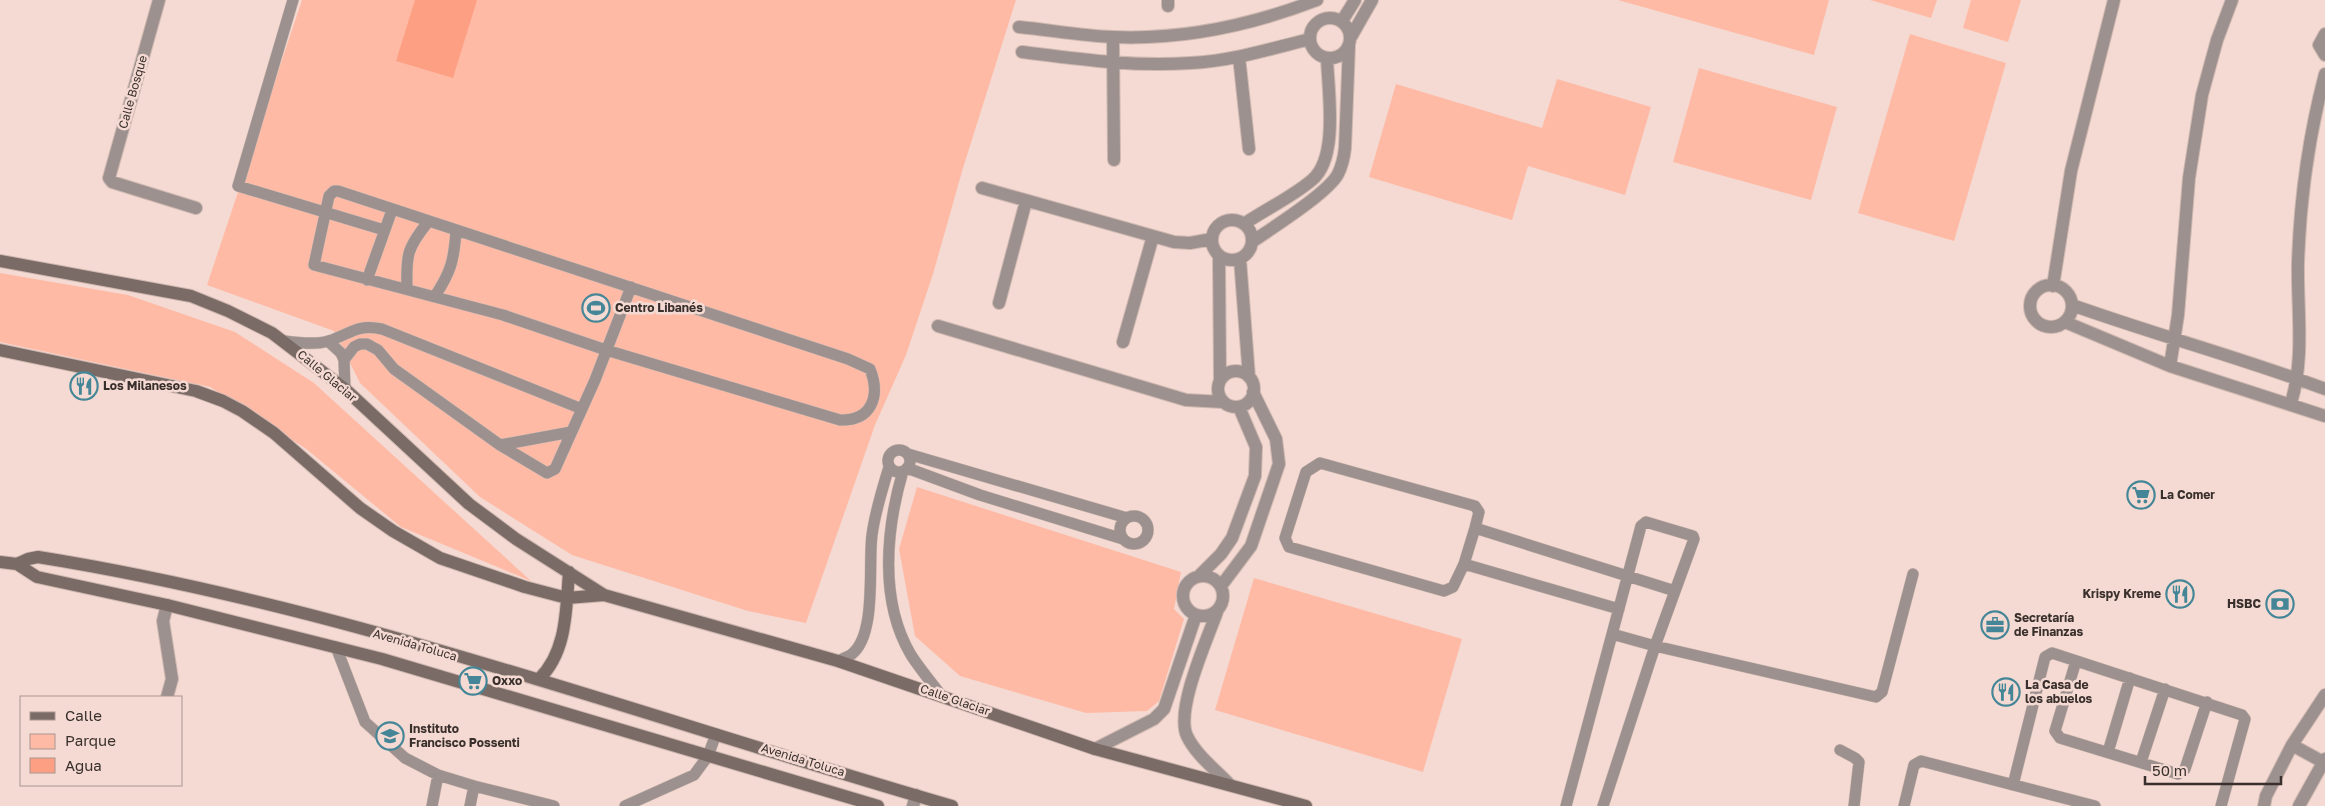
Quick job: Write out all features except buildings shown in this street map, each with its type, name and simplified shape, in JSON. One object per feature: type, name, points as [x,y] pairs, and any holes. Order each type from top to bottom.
[{"type":"street","name":"Calle Bosque","points":[[159,0],[109,175],[112,182],[196,208]]},
{"type":"street","points":[[1019,27],[1113,37],[1160,37],[1234,27],[1317,0]]},
{"type":"street","points":[[1342,21],[1355,0]]},
{"type":"street","points":[[1252,242],[1250,232],[1244,224],[1234,220],[1223,222],[1215,229],[1212,239],[1213,248],[1219,255],[1229,260],[1240,259],[1248,252],[1252,242],[1327,188],[1337,176],[1343,161],[1345,148],[1350,41],[1348,28],[1342,21],[1334,18],[1325,18],[1317,22],[1312,30],[1310,39],[1312,48],[1327,58],[1336,58],[1344,53],[1350,41],[1372,0]]},
{"type":"street","points":[[2053,286],[2071,171],[2114,0]]},
{"type":"street","points":[[2170,366],[2179,299],[2189,178],[2202,95],[2217,40],[2232,0]]},
{"type":"street","points":[[2325,34],[2319,45],[2325,55]]},
{"type":"street","points":[[1113,37],[1115,64],[1114,160]]},
{"type":"street","points":[[1022,52],[1115,64],[1190,63],[1239,57],[1310,39]]},
{"type":"street","points":[[1239,57],[1249,149]]},
{"type":"street","points":[[1244,224],[1313,180],[1322,169],[1330,147],[1327,58]]},
{"type":"street","points":[[2291,403],[2298,379],[2300,219],[2313,119],[2325,74]]},
{"type":"street","points":[[982,188],[1026,202],[1153,236],[1190,243],[1212,239]]},
{"type":"street","points":[[999,303],[1026,202]]},
{"type":"street","points":[[1123,342],[1153,236]]},
{"type":"street","points":[[1219,255],[1220,380],[1218,388],[1219,396],[1223,402]]},
{"type":"street","points":[[1221,586],[1251,546],[1279,464],[1276,439],[1253,392],[1253,384],[1249,376],[1240,259]]},
{"type":"street","name":"Calle Glaciar","points":[[0,261],[191,296],[228,311],[285,341],[345,389],[469,504],[516,539],[604,595],[838,661],[1095,749],[1306,806]]},
{"type":"street","points":[[2053,286],[2064,290],[2068,294],[2072,305],[2071,314],[2065,322],[2056,327],[2043,326],[2031,311],[2032,299],[2035,294],[2045,287],[2053,286]]},
{"type":"street","points":[[2072,305],[2174,340],[2225,354],[2325,389]]},
{"type":"street","points":[[2065,322],[2170,366],[2291,403],[2325,416]]},
{"type":"street","points":[[938,326],[1186,400],[1223,402],[1239,407],[1246,404],[1253,392]]},
{"type":"street","name":"Calle Glaciar","points":[[0,350],[196,391],[223,401],[274,433],[360,508],[393,531],[440,558],[525,587],[567,598],[604,595]]},
{"type":"street","points":[[1220,380],[1226,374],[1234,371],[1249,376]]},
{"type":"street","points":[[1217,612],[1207,616],[1196,615],[1188,610],[1183,600],[1186,585],[1190,580],[1199,576],[1221,554],[1232,538],[1255,476],[1256,447],[1239,407]]},
{"type":"street","name":"Avenida Toluca","points":[[17,564],[28,558],[38,558],[152,578],[316,616],[539,680],[716,734],[914,801],[952,806]]},
{"type":"street","name":"Avenida Toluca","points":[[0,562],[17,564],[37,576],[167,605],[336,647],[878,806]]},
{"type":"street","points":[[539,680],[551,668],[561,642],[569,572]]},
{"type":"street","points":[[1199,576],[1208,576],[1221,586],[1224,595],[1184,708],[1184,726],[1190,741],[1230,785]]},
{"type":"street","points":[[167,605],[163,621],[172,679],[168,696]]},
{"type":"street","points":[[1095,749],[1154,719],[1164,709],[1196,615]]},
{"type":"street","points":[[2264,806],[2266,796],[2292,745],[2325,695]]},
{"type":"street","points":[[2292,745],[2324,761],[2299,806]]},
{"type":"lane","points":[[294,0],[238,186],[384,230]]},
{"type":"lane","points":[[338,191],[392,210],[848,359],[870,370],[874,380],[875,393],[868,412],[855,420],[840,420],[606,350],[503,315],[408,288],[367,280],[314,264],[330,196],[338,191]]},
{"type":"lane","points":[[367,280],[392,210]]},
{"type":"lane","points":[[408,288],[406,259],[414,239],[428,222]]},
{"type":"lane","points":[[435,296],[447,278],[453,262],[456,231]]},
{"type":"lane","points":[[344,360],[354,347],[360,344],[367,344],[382,354],[394,369],[500,445],[547,473],[555,469],[582,409],[631,287]]},
{"type":"lane","points":[[285,341],[309,343],[328,341],[356,328],[368,326],[408,339],[582,409]]},
{"type":"lane","points":[[367,344],[368,326]]},
{"type":"lane","points":[[328,341],[341,353],[344,360],[345,389]]},
{"type":"lane","points":[[500,445],[571,432]]},
{"type":"lane","points":[[838,661],[852,654],[865,634],[870,597],[869,563],[872,532],[879,498],[889,467],[887,462],[890,453],[899,449],[908,454],[1127,518],[1139,517],[1147,526],[1147,532],[1140,542],[1128,543],[1123,539],[905,470],[898,472],[889,467]]},
{"type":"lane","points":[[908,454],[910,464],[905,470],[889,550],[891,593],[895,614],[911,654],[941,695]]},
{"type":"lane","points":[[1320,463],[1475,506],[1479,512],[1464,564],[1453,587],[1444,591],[1289,547],[1285,538],[1306,472],[1320,463]]},
{"type":"lane","points":[[947,484],[954,467]]},
{"type":"lane","points":[[980,495],[986,477]]},
{"type":"lane","points":[[1058,519],[1065,500]]},
{"type":"lane","points":[[1123,539],[1120,528],[1127,518]]},
{"type":"lane","points":[[1566,806],[1627,576],[1644,523],[1693,536],[1694,539],[1655,646],[1603,806]]},
{"type":"lane","points":[[1475,528],[1675,590]]},
{"type":"lane","points":[[1464,564],[1619,609]]},
{"type":"lane","points":[[1612,634],[1655,646],[1876,697],[1882,692],[1914,574]]},
{"type":"lane","points":[[870,597],[891,593]]},
{"type":"lane","points":[[336,647],[365,722],[405,758],[438,775],[554,806]]},
{"type":"lane","points":[[2013,785],[2045,657],[2052,653],[2237,712],[2245,719],[2221,806]]},
{"type":"lane","points":[[2076,661],[2055,731],[2060,738],[2178,774],[2182,772],[2207,702]]},
{"type":"lane","points":[[2108,752],[2130,678]]},
{"type":"lane","points":[[2141,762],[2165,689]]},
{"type":"lane","points":[[625,806],[694,775],[708,756],[716,734]]},
{"type":"lane","points":[[1840,750],[1855,758],[1858,762],[1859,772],[1854,806]]},
{"type":"lane","points":[[1904,806],[1914,764],[1921,761],[2095,806]]},
{"type":"lane","points":[[432,806],[438,775]]},
{"type":"lane","points":[[470,806],[474,786]]},
{"type":"green space","name":"Centro Libanés","points":[[302,0],[1016,0],[963,168],[933,274],[906,355],[875,425],[806,623],[748,611],[572,555],[480,497],[360,383],[334,331],[207,285]]},
{"type":"green space","points":[[1618,0],[1829,0],[1814,55]]},
{"type":"green space","points":[[1870,0],[1937,0],[1931,18]]},
{"type":"green space","points":[[1971,0],[2021,0],[2008,42],[1963,28]]},
{"type":"green space","points":[[1910,34],[2006,63],[1954,241],[1858,213]]},
{"type":"green space","points":[[1699,68],[1837,107],[1811,200],[1673,162]]},
{"type":"green space","points":[[1557,79],[1651,107],[1625,195],[1528,166],[1512,220],[1369,177],[1396,84],[1542,128]]},
{"type":"green space","points":[[0,273],[128,295],[235,332],[314,383],[531,581],[401,527],[305,448],[210,387],[0,342]]},
{"type":"green space","points":[[917,487],[1181,572],[1174,609],[1184,619],[1159,701],[1147,711],[1086,713],[960,676],[915,636],[899,549]]},
{"type":"green space","points":[[1254,578],[1462,639],[1423,772],[1215,710]]},
{"type":"water","points":[[415,0],[477,0],[453,78],[396,61]]},
{"type":"place","name":"Centro Libanés","points":[[596,308]]},
{"type":"place","name":"Los Milanesos","points":[[84,386]]},
{"type":"place","name":"La Comer","points":[[2141,495]]},
{"type":"place","name":"Krispy Kreme","points":[[2180,594]]},
{"type":"place","name":"HSBC","points":[[2280,604]]},
{"type":"place","name":"Secretaría de Finanzas","points":[[1995,625]]},
{"type":"place","name":"Oxxo","points":[[473,681]]},
{"type":"place","name":"La Casa de los abuelos","points":[[2006,692]]},
{"type":"place","name":"Instituto Francisco Possenti","points":[[390,736]]}]
